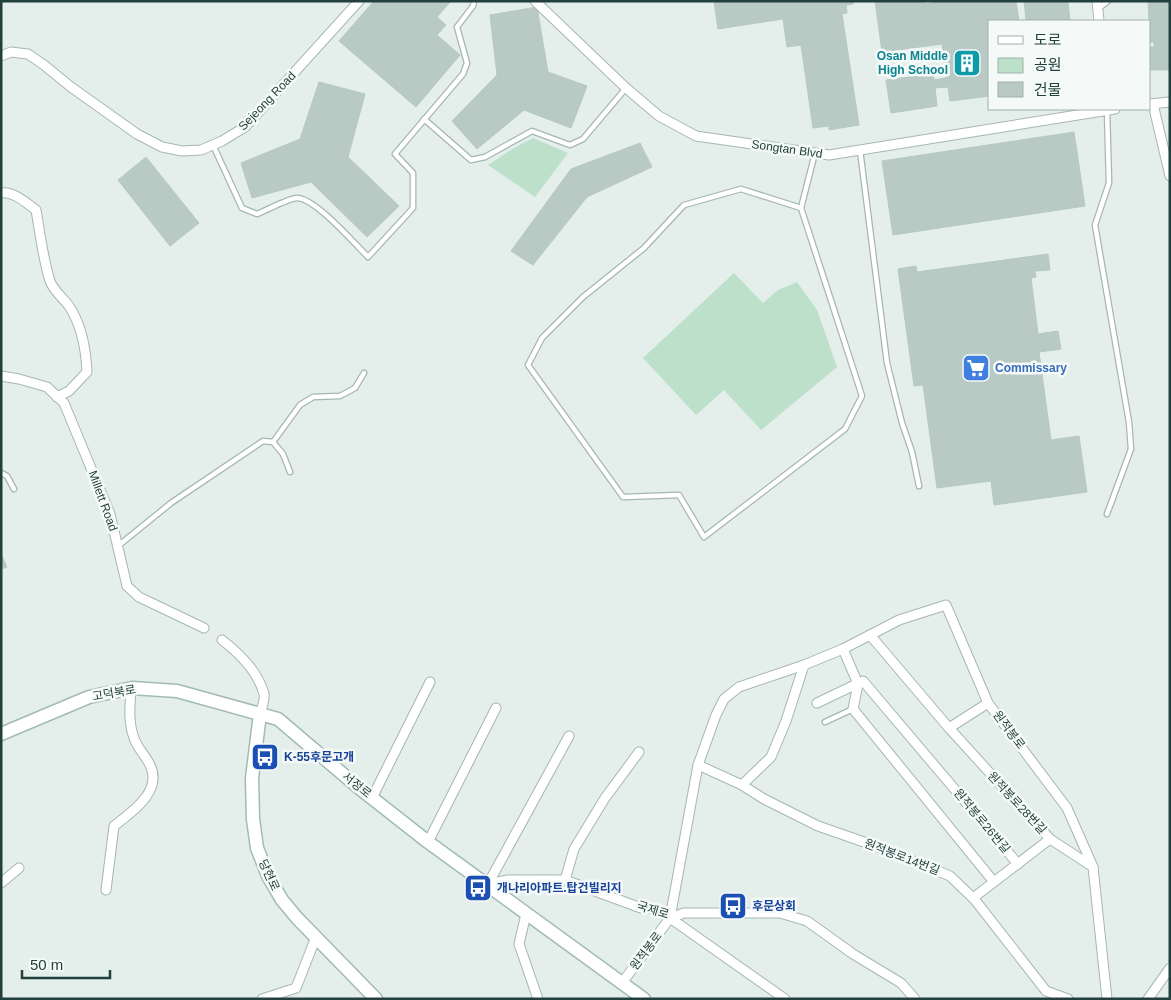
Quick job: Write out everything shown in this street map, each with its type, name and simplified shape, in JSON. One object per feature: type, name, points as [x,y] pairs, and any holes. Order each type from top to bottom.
[{"type":"street","name":"Sejeong Road","points":[[1,56],[11,52],[28,54],[137,134],[162,147],[182,151],[201,150],[245,127],[359,1]]},
{"type":"street","name":"Songtan Blvd","points":[[535,1],[626,88],[659,116],[696,136],[829,155],[1104,110]]},
{"type":"street","points":[[1097,5],[1099,20]]},
{"type":"street","points":[[1170,102],[1151,104],[1170,176]]},
{"type":"street","points":[[1,193],[6,192],[19,198],[36,210],[51,284],[70,307],[78,325],[86,353],[87,372],[69,391],[57,397]]},
{"type":"street","name":"Millett Road","points":[[1,376],[46,387],[64,403],[110,514],[128,586],[139,597],[204,628]]},
{"type":"street","name":"원적봉로","points":[[622,983],[670,918],[698,765],[716,715],[724,699],[739,687],[843,650],[899,620],[946,606],[988,703],[1068,808],[1093,867],[1107,999]]},
{"type":"street","name":"원적봉로28번길","points":[[870,635],[949,728],[1050,839],[1093,867]]},
{"type":"street","points":[[222,640],[236,650],[254,673],[264,695],[260,714]]},
{"type":"street","points":[[843,650],[858,684],[853,709],[994,882]]},
{"type":"street","points":[[742,785],[770,757],[786,721],[804,665]]},
{"type":"street","name":"원적봉로26번길","points":[[858,684],[863,681],[1018,864],[973,898]]},
{"type":"street","points":[[372,798],[430,682]]},
{"type":"street","points":[[817,703],[858,684]]},
{"type":"street","points":[[106,890],[114,826],[138,808],[148,795],[154,780],[151,766],[134,740],[129,714],[131,688]]},
{"type":"street","name":"고덕북로","points":[[1,734],[89,697],[131,688],[177,691],[260,714]]},
{"type":"street","points":[[949,728],[988,703]]},
{"type":"street","points":[[428,842],[496,708]]},
{"type":"street","name":"서정로","points":[[260,714],[278,719],[428,842],[644,999]]},
{"type":"street","name":"당현로","points":[[260,714],[252,778],[252,819],[258,848],[268,876],[282,900],[376,999]]},
{"type":"street","points":[[488,884],[569,736]]},
{"type":"street","points":[[565,880],[574,849],[605,798],[639,752]]},
{"type":"street","name":"원적봉로14번길","points":[[698,765],[742,785],[764,799],[818,826],[884,849],[950,876],[973,898],[1046,991],[1068,999]]},
{"type":"street","points":[[1018,864],[1050,839]]},
{"type":"street","points":[[1,883],[19,868]]},
{"type":"street","name":"국제로","points":[[488,884],[508,880],[565,880],[641,908],[656,910],[670,918],[684,913],[780,913],[807,921],[854,954],[901,983],[915,999]]},
{"type":"street","points":[[526,914],[519,944],[538,999]]},
{"type":"street","points":[[670,918],[785,999]]},
{"type":"street","points":[[262,999],[296,988],[316,937]]},
{"type":"street","points":[[1148,999],[1170,968]]},
{"type":"lane","points":[[213,145],[242,208],[257,214],[296,198],[308,200],[322,211],[368,257],[413,208],[413,173],[395,154],[463,74],[467,63],[457,27],[473,6],[474,1]]},
{"type":"lane","points":[[1097,5],[1108,1]]},
{"type":"lane","points":[[424,119],[471,160],[485,157],[532,131],[570,146],[583,139],[626,88]]},
{"type":"lane","points":[[1107,514],[1131,449],[1096,225],[1109,183],[1110,110]]},
{"type":"lane","points":[[860,150],[887,363],[902,424],[912,452],[919,486]]},
{"type":"lane","points":[[801,208],[742,189],[684,205],[644,248],[583,297],[542,338],[528,365],[623,496],[679,495],[704,537],[845,429],[862,396],[801,208],[815,153]]},
{"type":"lane","points":[[272,442],[300,405],[313,397],[340,396],[355,388],[364,374]]},
{"type":"lane","points":[[118,546],[171,503],[263,441],[272,442],[283,454],[290,472]]},
{"type":"lane","points":[[1,473],[7,476],[14,489]]},
{"type":"lane","points":[[825,722],[853,709]]},
{"type":"green space","points":[[533,138],[568,153],[535,197],[488,165]]},
{"type":"green space","points":[[734,273],[763,303],[778,290],[797,282],[817,310],[837,367],[761,430],[724,390],[696,415],[643,358]]},
{"type":"building","points":[[374,1],[451,1],[437,17],[446,25],[437,35],[460,55],[416,107],[339,41]]},
{"type":"building","points":[[714,1],[853,1],[853,4],[846,5],[847,13],[842,14],[859,125],[829,130],[829,126],[813,128],[801,45],[787,47],[783,19],[718,29]]},
{"type":"building","name":"Osan Middle High School","points":[[875,1],[925,1],[925,4],[943,1],[1016,1],[1019,20],[988,20],[988,96],[950,101],[948,87],[935,88],[937,106],[891,113],[886,80],[933,74],[934,80],[946,78],[942,44],[882,52]]},
{"type":"building","points":[[1024,1],[1068,1],[1070,20],[1026,20]]},
{"type":"building","points":[[1148,1],[1170,1],[1170,70],[1151,70],[1151,47],[1154,47],[1154,42],[1151,42],[1151,20],[1149,20]]},
{"type":"building","points":[[537,7],[548,72],[587,86],[571,128],[524,110],[477,149],[452,121],[497,75],[490,15]]},
{"type":"building","points":[[319,82],[365,94],[348,157],[399,206],[367,237],[311,182],[252,198],[241,163],[300,139]]},
{"type":"building","points":[[1074,132],[1085,206],[893,235],[882,161]]},
{"type":"building","points":[[640,143],[652,167],[587,197],[533,265],[511,251],[571,169]]},
{"type":"building","points":[[146,157],[199,223],[170,246],[118,180]]},
{"type":"building","name":"Commissary","points":[[1048,254],[1050,270],[1035,271],[1036,277],[1031,278],[1038,334],[1058,331],[1061,349],[1039,352],[1051,440],[1079,436],[1087,492],[994,505],[991,481],[937,488],[923,385],[914,386],[898,269],[916,266],[917,272]]},
{"type":"building","points":[[1,554],[7,567],[1,569]]},
{"type":"place","name":"Osan Middle High School","points":[[967,63]]},
{"type":"place","name":"Commissary","points":[[976,368]]},
{"type":"place","name":"K-55후문고개","points":[[265,757]]},
{"type":"place","name":"개나리아파트.탑건빌리지","points":[[478,888]]},
{"type":"place","name":"후문상회","points":[[733,906]]}]
